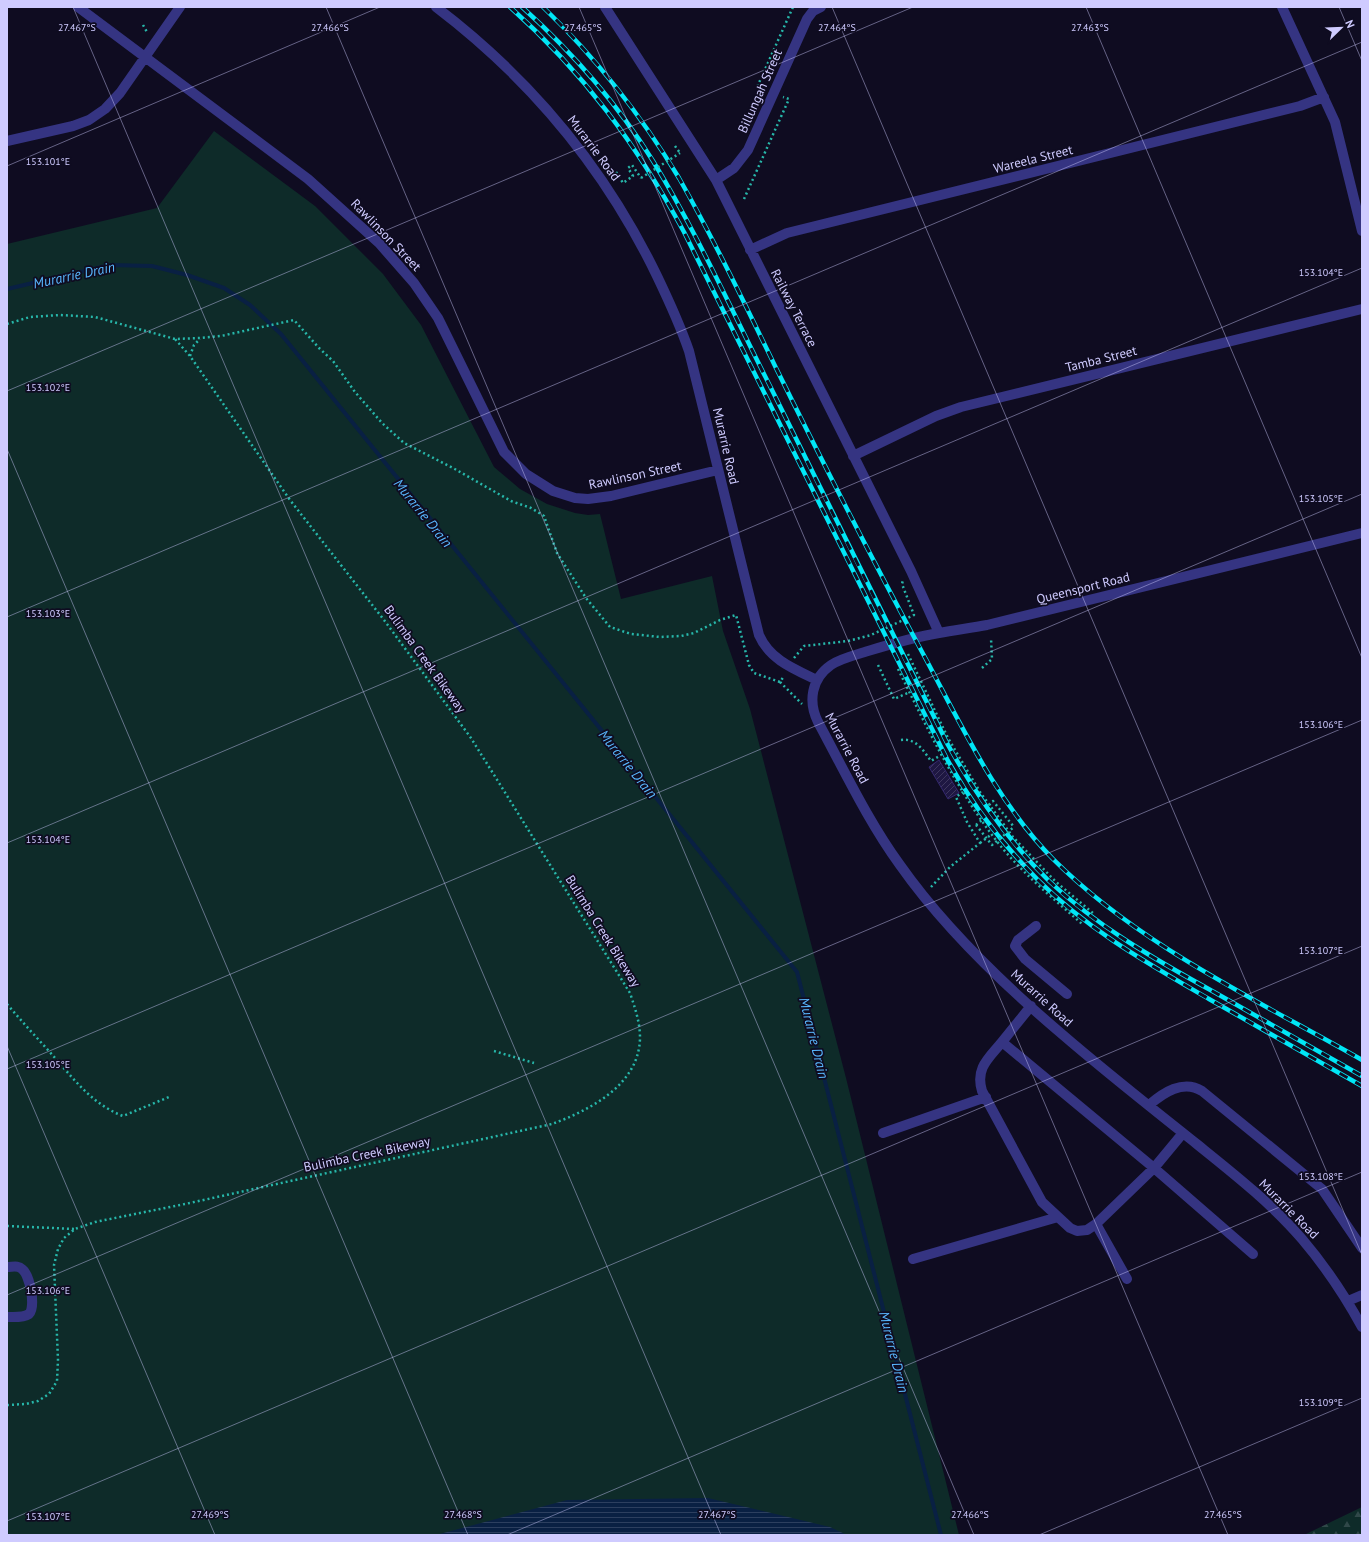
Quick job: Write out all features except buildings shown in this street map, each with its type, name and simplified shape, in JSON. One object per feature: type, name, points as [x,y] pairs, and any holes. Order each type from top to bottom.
[{"type":"street","name":"Rawlinson Street","points":[[78,7],[308,179],[339,205],[392,256],[418,288],[438,318],[504,452],[526,474],[553,491],[575,498],[588,499],[611,496],[718,470]]},
{"type":"street","points":[[7,141],[73,126],[99,114],[113,102],[180,7]]},
{"type":"street","name":"Murarrie Road","points":[[436,7],[477,41],[536,96],[568,133],[611,191],[651,263],[682,330],[694,369],[761,641],[774,657],[817,680],[813,691],[813,710],[868,813],[901,866],[941,916],[992,970],[1062,1035],[1232,1173],[1282,1218],[1317,1257],[1348,1302],[1362,1327]]},
{"type":"street","name":"Railway Terrace","points":[[606,7],[716,180],[939,633]]},
{"type":"street","name":"Billungah Street","points":[[716,180],[734,168],[748,150],[807,18],[813,11],[820,7]]},
{"type":"street","points":[[1282,7],[1335,122],[1362,232]]},
{"type":"street","name":"Wareela Street","points":[[750,250],[787,233],[1300,106],[1324,97]]},
{"type":"street","name":"Tamba Street","points":[[853,456],[936,416],[961,407],[1362,309]]},
{"type":"street","name":"Queensport Road","points":[[817,680],[827,668],[842,660],[890,644],[939,633],[987,625],[1362,533]]},
{"type":"street","points":[[1036,926],[1018,940],[1015,946],[1025,959],[1067,994]]},
{"type":"street","points":[[1031,1006],[980,1070],[980,1083],[1042,1202],[1070,1228],[1077,1231],[1087,1230],[1096,1224],[1154,1168],[1183,1133]]},
{"type":"street","points":[[1002,1042],[1154,1168],[1253,1254]]},
{"type":"street","points":[[1149,1105],[1163,1093],[1177,1088],[1193,1087],[1202,1091],[1322,1189],[1362,1248]]},
{"type":"street","points":[[883,1133],[986,1097]]},
{"type":"street","points":[[913,1259],[1058,1217]]},
{"type":"street","points":[[1096,1224],[1127,1279]]},
{"type":"street","points":[[7,1267],[17,1266],[24,1270],[30,1280],[33,1308],[29,1313],[21,1317],[7,1317]]},
{"type":"street","points":[[1348,1302],[1362,1295]]},
{"type":"path","points":[[766,88],[758,85],[793,7]]},
{"type":"path","points":[[143,25],[147,32]]},
{"type":"path","points":[[744,199],[789,99],[782,96]]},
{"type":"path","points":[[616,172],[623,183],[633,176],[628,168],[632,165],[641,178],[680,153],[675,146]]},
{"type":"path","points":[[7,324],[30,317],[60,315],[95,316],[174,339],[200,338],[294,320],[333,361],[355,392],[382,423],[404,444],[453,468],[511,501],[531,508],[544,516],[557,554],[586,598],[610,627],[631,634],[660,637],[681,636],[694,633],[720,620],[736,615],[749,665],[754,673],[784,684],[798,702],[813,710]]},
{"type":"path","points":[[190,356],[194,345],[200,338]]},
{"type":"path","name":"Bulimba Creek Bikeway","points":[[7,1405],[26,1404],[38,1401],[49,1394],[57,1381],[58,1360],[54,1265],[58,1249],[64,1238],[75,1229],[95,1222],[185,1204],[552,1124],[576,1115],[597,1103],[620,1085],[635,1062],[640,1038],[638,1014],[630,993],[471,738],[384,620],[290,500],[190,356],[174,339]]},
{"type":"path","points":[[796,655],[804,646],[825,642],[836,644],[871,635],[914,615],[902,584]]},
{"type":"path","points":[[982,668],[992,659],[991,638]]},
{"type":"path","points":[[908,654],[948,738],[989,805],[1013,837],[1055,882],[1094,914]]},
{"type":"path","points":[[878,665],[894,699],[910,692]]},
{"type":"path","points":[[898,669],[942,755],[963,792],[992,834],[1000,845],[1038,886],[1082,924]]},
{"type":"path","points":[[780,682],[783,678]]},
{"type":"path","points":[[901,740],[907,739],[920,746],[931,761],[942,755]]},
{"type":"path","points":[[963,792],[956,797],[967,822],[980,843]]},
{"type":"path","points":[[982,820],[976,825],[992,844],[1014,827],[993,801],[989,805]]},
{"type":"path","points":[[930,888],[950,867],[992,834]]},
{"type":"path","points":[[7,1004],[98,1104],[123,1116],[169,1097]]},
{"type":"path","points":[[494,1051],[534,1063]]},
{"type":"path","points":[[7,1226],[75,1229]]},
{"type":"green space","points":[[214,131],[315,206],[383,274],[421,325],[494,467],[520,489],[547,504],[575,513],[588,515],[600,514],[621,599],[712,576],[723,631],[750,709],[846,1078],[959,1535],[7,1535],[7,244],[157,208]]},
{"type":"green space","points":[[1362,1507],[1362,1535],[1304,1535]]},
{"type":"water","points":[[708,1498],[830,1527],[847,1535],[436,1535],[567,1500]]},
{"type":"waterway","name":"Murarrie Drain","points":[[7,289],[110,265],[152,266],[187,275],[224,288],[250,305],[281,334],[797,972],[941,1535]]},
{"type":"railway","points":[[510,7],[537,32],[585,84],[628,140],[666,200],[684,232],[947,759],[966,792],[988,823],[1012,853],[1038,880],[1077,915],[1098,930],[1164,973],[1362,1086]]},
{"type":"railway","points":[[522,7],[541,24],[593,79],[639,140],[669,188],[714,272],[948,745],[981,799],[1006,834],[1049,881],[1068,898],[1107,928],[1171,968],[1362,1076]]},
{"type":"railway","points":[[543,7],[563,26],[617,88],[649,132],[679,178],[729,272],[847,510],[965,732],[996,786],[1013,812],[1053,859],[1087,890],[1123,918],[1161,945],[1200,969],[1362,1060]]}]
